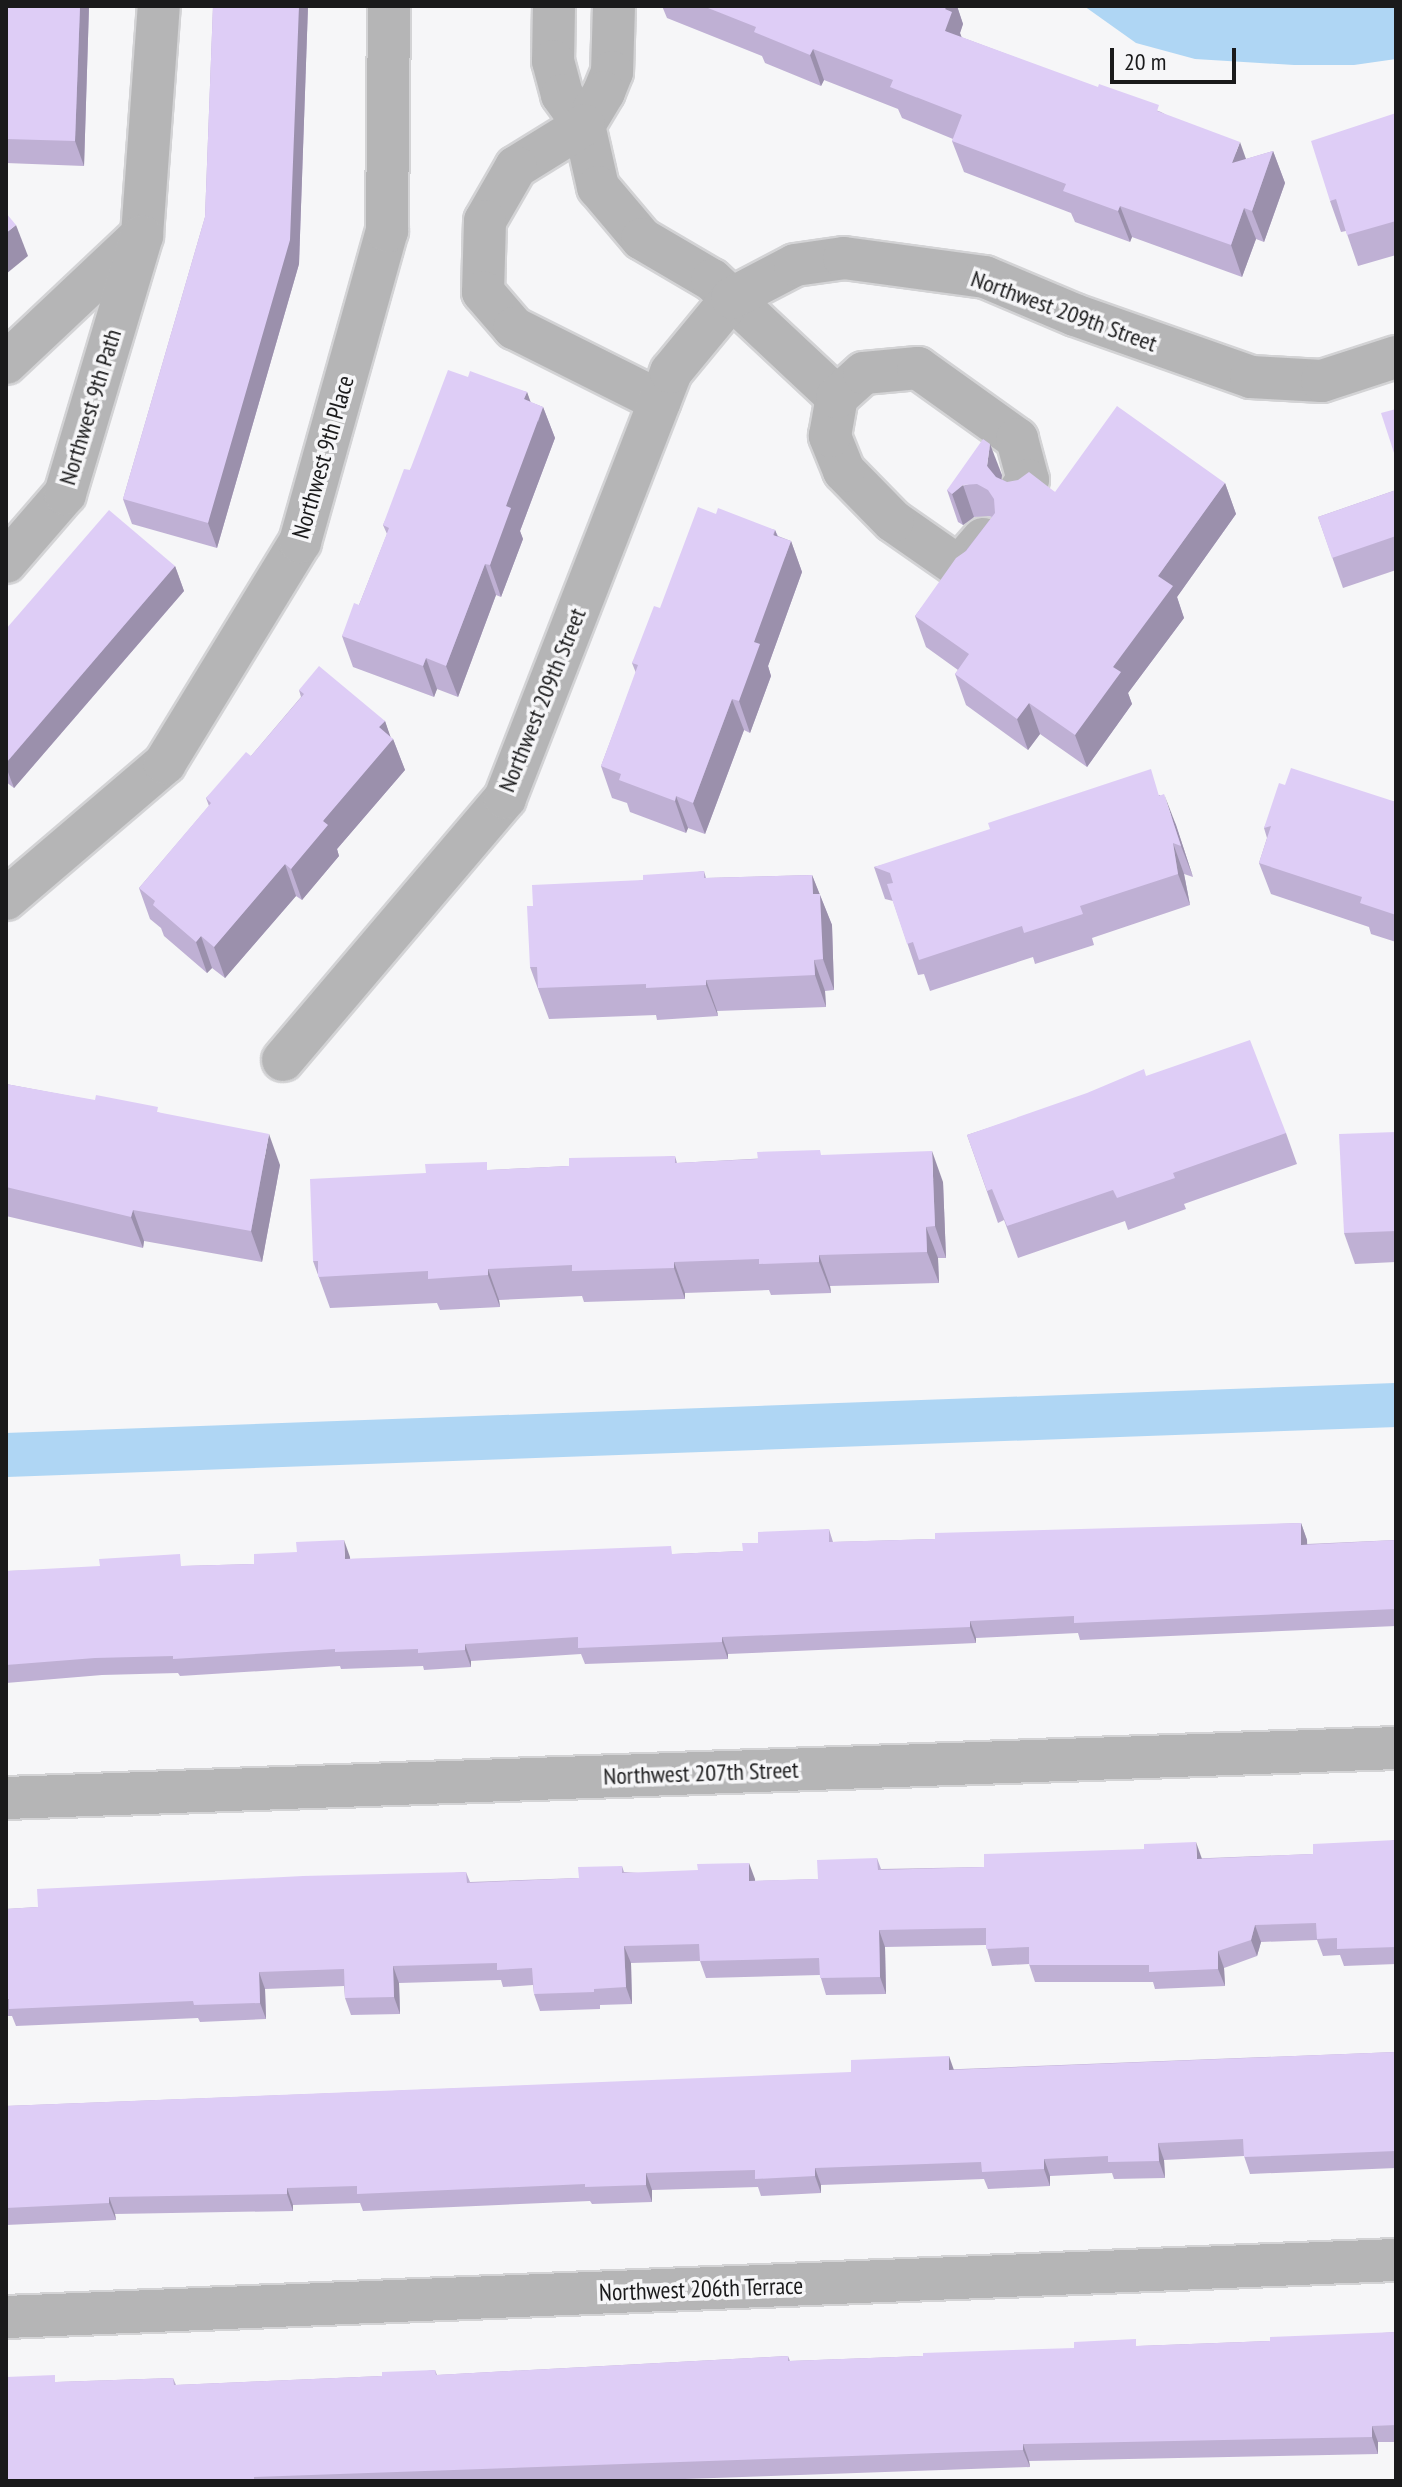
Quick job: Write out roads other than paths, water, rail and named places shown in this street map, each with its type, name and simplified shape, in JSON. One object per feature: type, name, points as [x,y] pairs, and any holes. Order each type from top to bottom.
[{"type":"street","name":"Northwest 9th Path","points":[[6,562],[65,494],[142,235],[159,6]]},
{"type":"street","name":"Northwest 9th Place","points":[[6,899],[165,763],[300,542],[387,231],[389,6]]},
{"type":"street","points":[[554,6],[553,61],[562,95],[584,125],[598,187],[642,239],[712,280],[837,397]]},
{"type":"street","points":[[614,6],[612,72],[584,125],[516,167],[485,221],[483,292],[514,328],[660,401]]},
{"type":"street","points":[[6,363],[142,235]]},
{"type":"street","name":"Northwest 209th Street","points":[[283,1060],[505,798],[671,372],[732,298],[795,265],[844,258],[985,277],[1075,315],[1251,377],[1322,381],[1396,357]]},
{"type":"street","points":[[983,539],[959,567],[893,521],[844,471],[830,436],[837,397],[864,373],[918,368],[1017,439],[1028,480],[1021,489]]},
{"type":"street","name":"Northwest 207th Street","points":[[6,1798],[1396,1748]]},
{"type":"street","name":"Northwest 206th Terrace","points":[[6,2317],[1396,2260]]},
{"type":"water","points":[[1084,6],[1396,6],[1396,59],[1354,65],[1294,65],[1195,59],[1136,43]]},
{"type":"waterway","points":[[6,1455],[1396,1405]]}]
